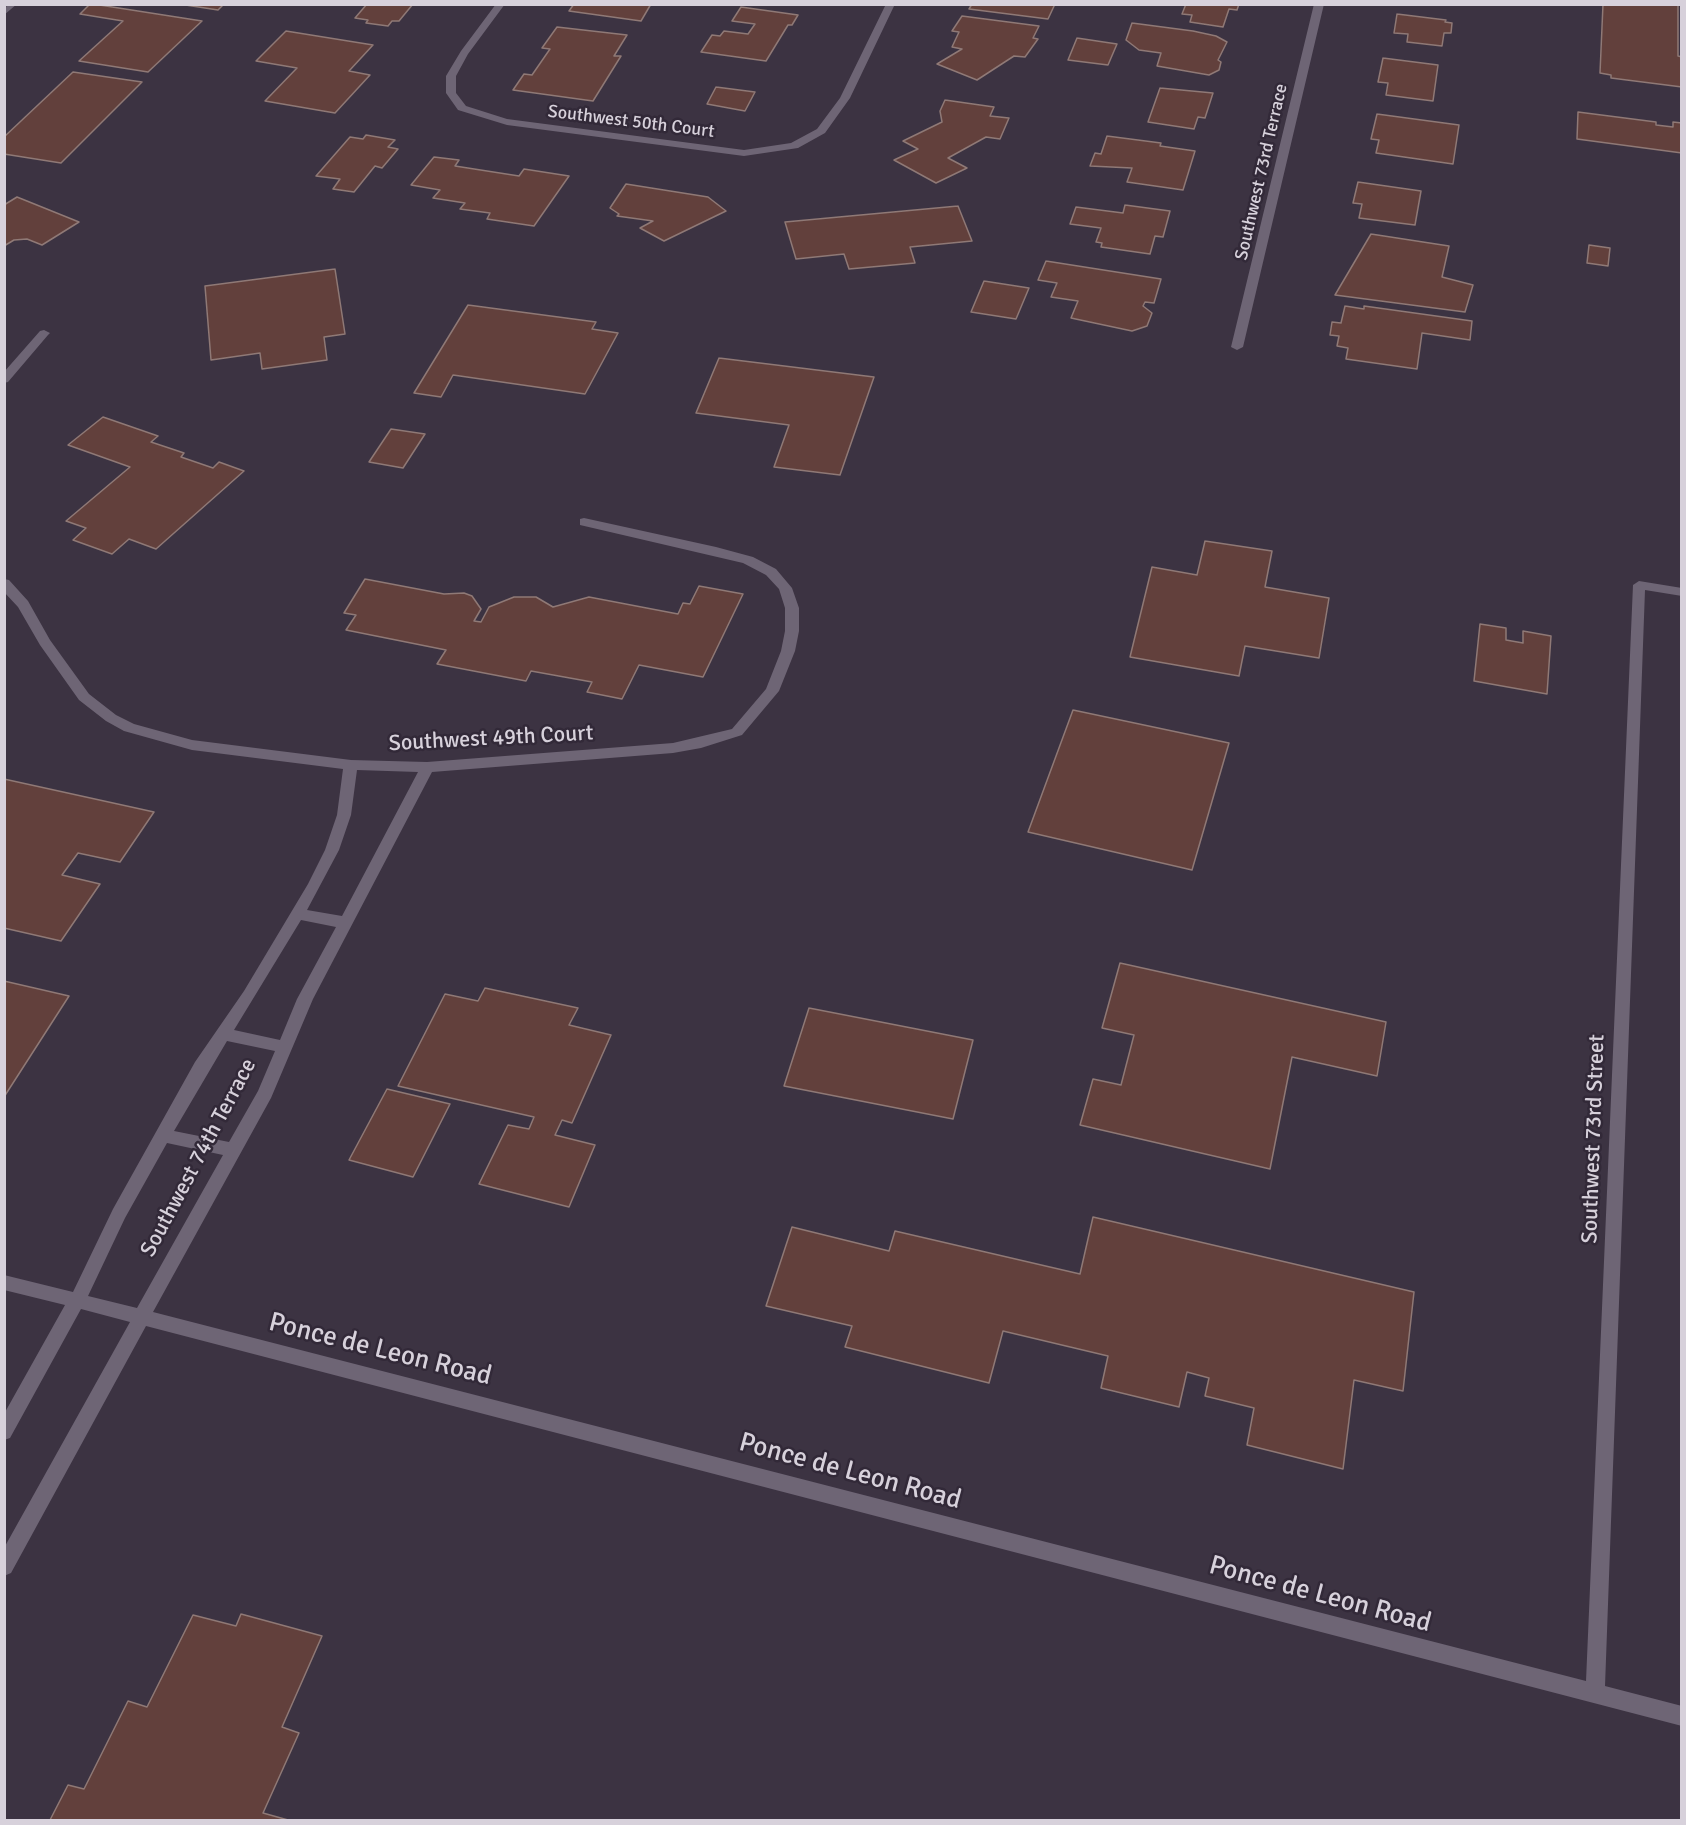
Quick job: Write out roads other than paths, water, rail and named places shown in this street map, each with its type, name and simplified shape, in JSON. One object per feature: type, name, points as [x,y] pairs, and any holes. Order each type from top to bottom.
[{"type":"street","points":[[4,12],[13,4]]},
{"type":"street","name":"Southwest 50th Court","points":[[501,4],[455,66],[449,86],[454,99],[462,108],[507,122],[744,153],[778,150],[809,140],[821,131],[845,98],[891,4]]},
{"type":"street","name":"Southwest 73rd Terrace","points":[[1237,347],[1319,4]]},
{"type":"street","points":[[4,380],[44,333]]},
{"type":"street","name":"Southwest 49th Court","points":[[4,583],[23,604],[45,642],[84,697],[111,718],[129,728],[192,745],[351,765],[427,767],[673,748],[726,737],[737,732],[759,710],[772,691],[788,651],[792,608],[785,588],[771,572],[748,560],[584,522]]},
{"type":"street","name":"Southwest 73rd Street","points":[[1595,1694],[1639,585],[1682,592]]},
{"type":"street","name":"Southwest 74th Terrace","points":[[4,1432],[77,1300],[119,1214],[163,1135],[222,1034],[299,914],[332,850],[344,815],[351,765]]},
{"type":"street","name":"Southwest 74th Terrace","points":[[4,1567],[265,1093],[305,999],[347,923],[427,767]]},
{"type":"street","points":[[299,914],[347,923]]},
{"type":"street","points":[[222,1034],[285,1047]]},
{"type":"street","points":[[163,1135],[233,1150]]},
{"type":"street","name":"Ponce de Leon Road","points":[[4,1282],[1682,1716]]}]
